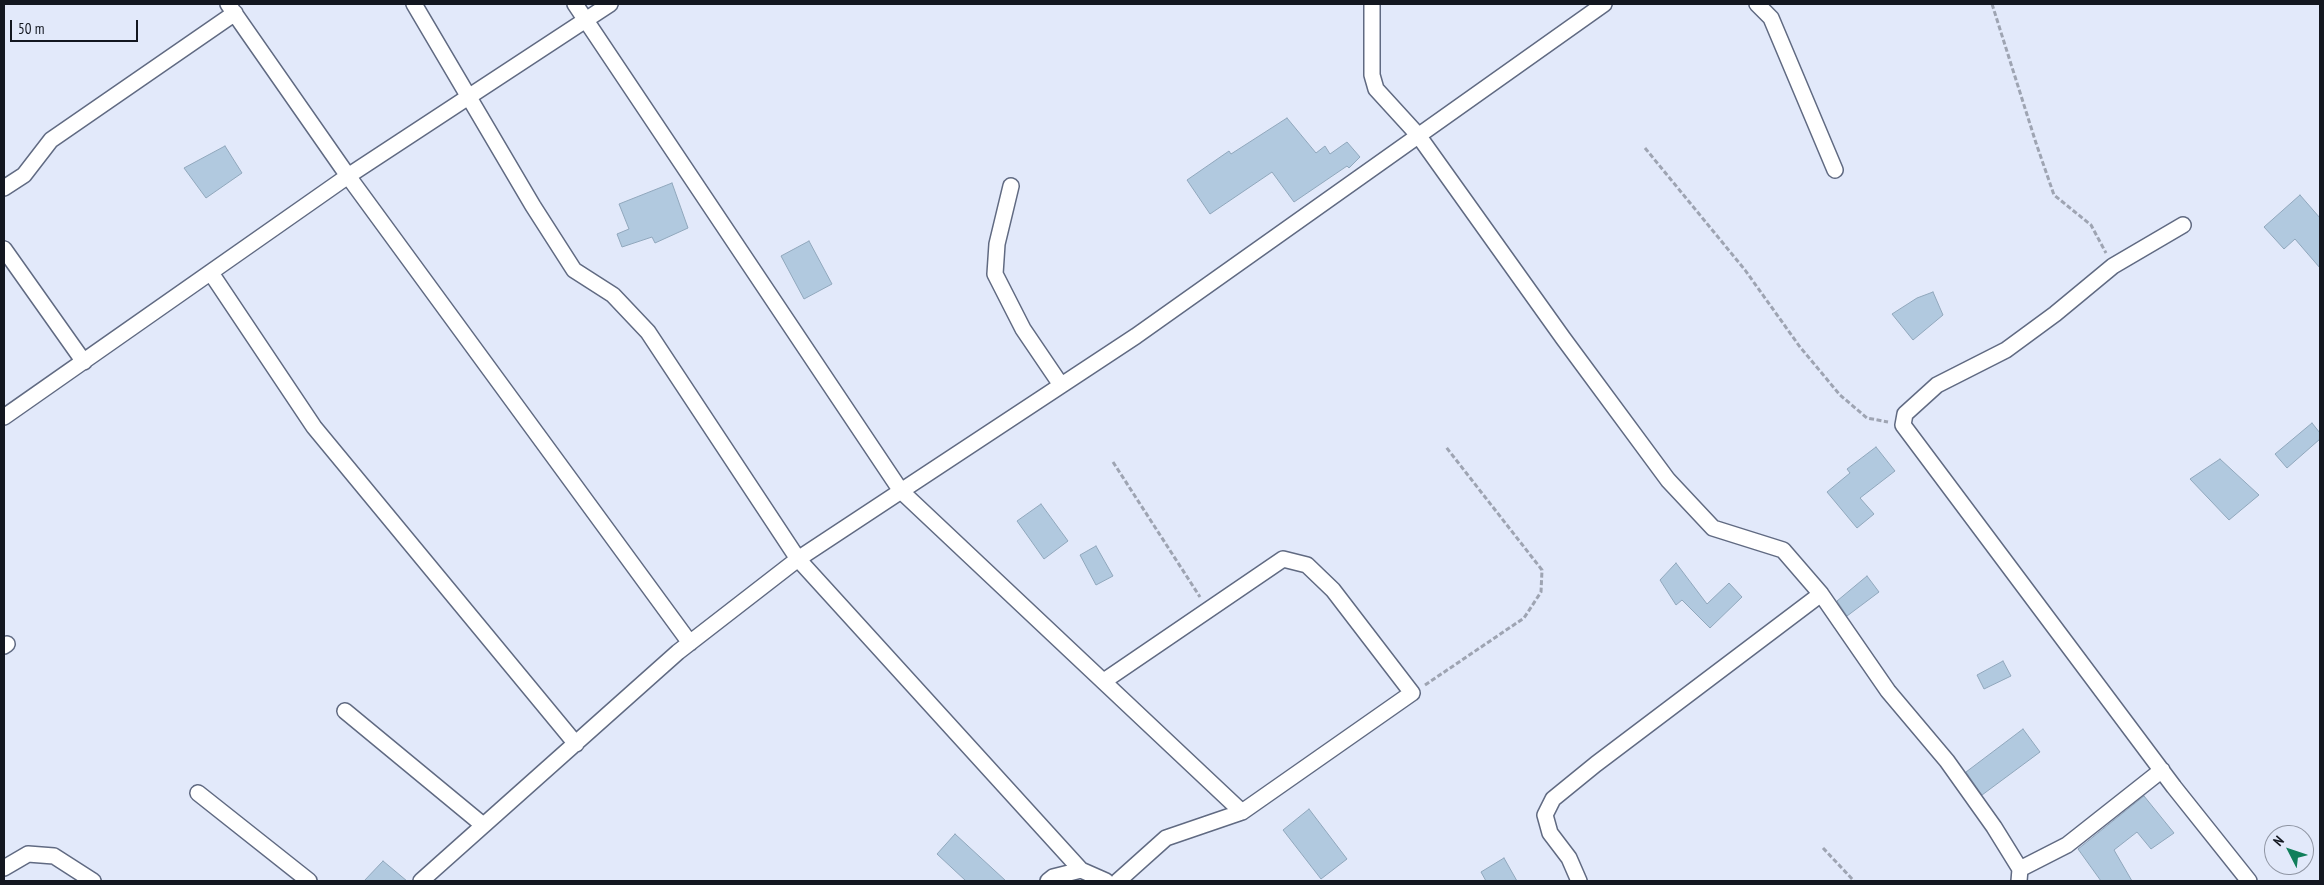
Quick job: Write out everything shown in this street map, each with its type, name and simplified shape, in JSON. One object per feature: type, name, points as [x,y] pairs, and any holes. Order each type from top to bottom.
[{"type":"street","points":[[414,4],[574,270],[613,295],[648,332],[798,559],[1082,870],[1106,881]]},
{"type":"street","points":[[575,4],[901,491],[1242,812]]},
{"type":"street","points":[[4,417],[348,176],[610,4]]},
{"type":"street","points":[[1372,4],[1372,75],[1376,89],[1418,135],[1563,338],[1668,480],[1713,528],[1783,550],[1821,594],[1888,691],[1947,761],[1994,827],[2019,875],[2067,845],[2162,770]]},
{"type":"street","points":[[421,881],[483,824],[690,643],[798,559],[1136,336],[1604,4]]},
{"type":"street","points":[[1757,4],[1771,18],[1835,170]]},
{"type":"street","points":[[4,188],[24,175],[51,140],[232,9],[348,176],[690,643]]},
{"type":"street","points":[[1012,186],[997,244],[995,274],[1022,329],[1061,385]]},
{"type":"street","points":[[2183,225],[2113,266],[2055,314],[2006,350],[1938,385],[1905,414],[1903,425],[2162,770],[2249,881]]},
{"type":"street","points":[[4,249],[84,362]]},
{"type":"street","points":[[211,273],[314,427],[576,744]]},
{"type":"street","points":[[1104,681],[1284,559],[1307,565],[1333,590],[1412,694],[1242,812],[1166,838],[1118,881]]},
{"type":"street","points":[[1578,881],[1569,858],[1550,833],[1545,815],[1553,799],[1596,764],[1821,594]]},
{"type":"street","points":[[345,711],[483,824]]},
{"type":"street","points":[[198,793],[309,881]]},
{"type":"street","points":[[4,868],[28,854],[54,856],[93,881]]},
{"type":"street","points":[[1048,881],[1053,877],[1082,870]]},
{"type":"path","points":[[1992,4],[2054,195],[2091,225],[2113,266]]},
{"type":"path","points":[[1645,148],[1745,270],[1800,347],[1840,395],[1868,418],[1903,425]]},
{"type":"path","points":[[1412,694],[1524,618],[1541,592],[1542,570],[1446,447]]},
{"type":"path","points":[[1113,462],[1208,610]]},
{"type":"path","points":[[1823,848],[1854,881]]},
{"type":"building","points":[[1287,118],[1316,153],[1325,146],[1330,154],[1347,142],[1360,157],[1349,168],[1347,166],[1294,202],[1272,172],[1210,214],[1187,180],[1229,151],[1231,154]]},
{"type":"building","points":[[225,146],[242,173],[206,198],[184,168]]},
{"type":"building","points":[[672,183],[688,228],[655,243],[652,237],[622,247],[617,234],[629,229],[619,204]]},
{"type":"building","points":[[2300,195],[2320,218],[2320,268],[2295,239],[2284,249],[2264,227]]},
{"type":"building","points":[[809,241],[832,284],[804,299],[781,256]]},
{"type":"building","points":[[1933,292],[1943,315],[1913,340],[1892,314],[1917,298]]},
{"type":"building","points":[[2312,423],[2320,433],[2320,439],[2287,468],[2275,454]]},
{"type":"building","points":[[1876,447],[1895,471],[1860,498],[1874,514],[1857,528],[1827,492],[1850,473],[1847,469]]},
{"type":"building","points":[[2220,459],[2259,495],[2229,520],[2190,479]]},
{"type":"building","points":[[1041,504],[1068,541],[1044,559],[1017,521]]},
{"type":"building","points":[[1096,546],[1113,576],[1096,585],[1080,555]]},
{"type":"building","points":[[1676,563],[1707,604],[1729,583],[1742,597],[1710,628],[1682,600],[1676,605],[1660,580]]},
{"type":"building","points":[[1867,576],[1879,592],[1847,616],[1837,601]]},
{"type":"building","points":[[2003,661],[2011,676],[1984,689],[1977,675]]},
{"type":"building","points":[[2023,729],[2040,752],[1982,795],[1966,772]]},
{"type":"building","points":[[2144,796],[2174,833],[2151,849],[2137,832],[2114,850],[2132,881],[2101,881],[2078,849]]},
{"type":"building","points":[[1309,809],[1347,859],[1321,879],[1283,830]]},
{"type":"building","points":[[955,834],[1006,881],[966,881],[937,854]]},
{"type":"building","points":[[1504,858],[1517,881],[1486,881],[1481,872]]},
{"type":"building","points":[[383,861],[407,881],[364,881]]}]
